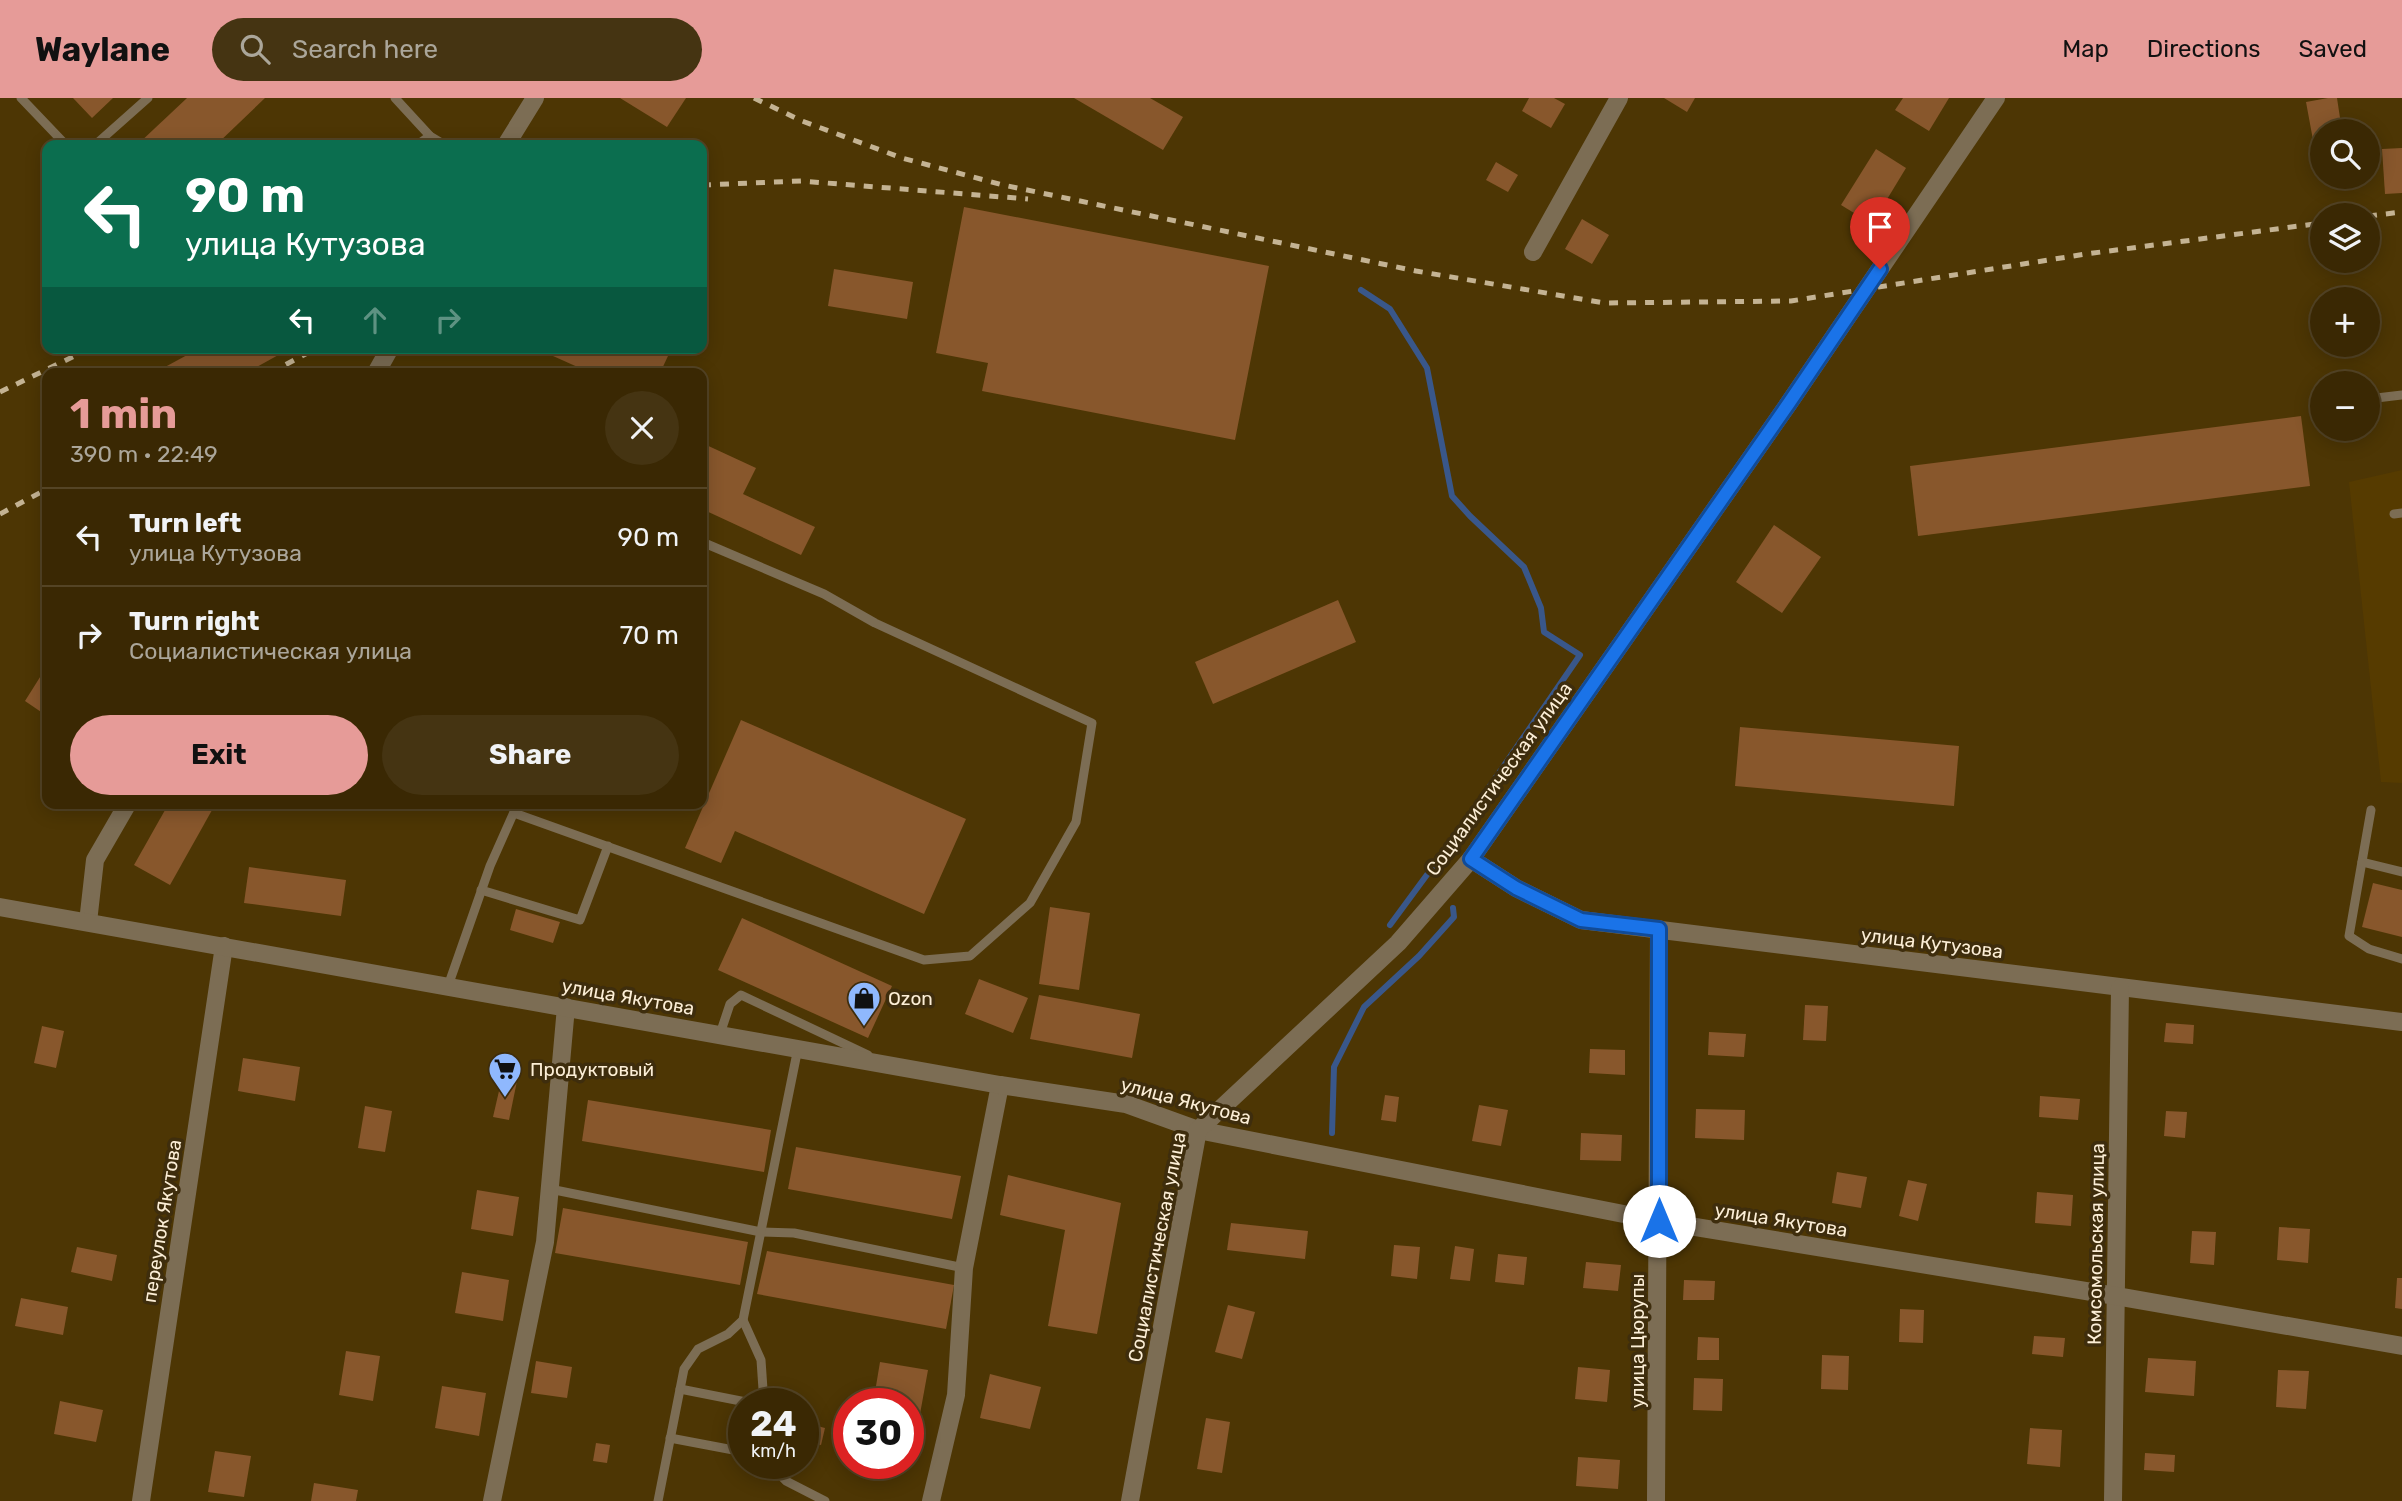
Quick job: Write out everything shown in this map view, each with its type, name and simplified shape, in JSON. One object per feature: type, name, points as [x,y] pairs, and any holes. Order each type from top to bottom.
[{"type":"street","points":[[509,140],[535,98]]},
{"type":"street","points":[[1533,252],[1619,98]]},
{"type":"street","name":"Социалистическая улица","points":[[1130,1501],[1198,1130],[1398,943],[1471,859],[1789,403],[1996,98]]},
{"type":"street","points":[[88,922],[95,860],[125,809]]},
{"type":"street","name":"улица Кутузова","points":[[1471,859],[1516,888],[1581,920],[2402,1022]]},
{"type":"street","name":"улица Якутова","points":[[0,907],[1000,1085],[1126,1104],[1198,1130],[1659,1221],[2402,1346]]},
{"type":"street","name":"улица Цюрупы","points":[[1656,1501],[1659,929]]},
{"type":"street","name":"переулок Якутова","points":[[141,1501],[224,946]]},
{"type":"street","name":"Комсомольская улица","points":[[2113,1501],[2120,988]]},
{"type":"street","points":[[492,1501],[545,1242],[566,1007]]},
{"type":"street","points":[[931,1501],[956,1395],[964,1268],[1000,1085]]},
{"type":"lane","points":[[22,98],[61,140]]},
{"type":"lane","points":[[100,140],[148,98]]},
{"type":"lane","points":[[395,98],[437,140]]},
{"type":"lane","points":[[424,140],[430,136]]},
{"type":"lane","points":[[2380,397],[2402,395]]},
{"type":"lane","points":[[518,809],[608,846],[924,960],[970,956],[1030,903],[1076,822],[1092,723],[875,623],[824,594],[707,544]]},
{"type":"lane","points":[[447,986],[481,890],[516,809]]},
{"type":"lane","points":[[2371,810],[2349,936],[2369,949],[2402,959]]},
{"type":"lane","points":[[481,890],[580,920],[608,846]]},
{"type":"lane","points":[[2362,862],[2402,872]]},
{"type":"lane","points":[[720,1034],[730,1004],[741,995],[888,1065]]},
{"type":"lane","points":[[658,1501],[684,1369],[691,1357],[709,1342],[728,1334],[743,1320],[798,1048]]},
{"type":"lane","points":[[550,1189],[761,1232],[794,1233],[964,1268]]},
{"type":"lane","points":[[743,1320],[761,1360],[763,1388]]},
{"type":"lane","points":[[680,1389],[728,1398]]},
{"type":"lane","points":[[670,1438],[728,1449]]},
{"type":"lane","points":[[784,1479],[825,1501]]},
{"type":"shaded area","points":[[2402,470],[2402,783],[2381,782],[2349,482]]},
{"type":"building","points":[[73,98],[113,98],[92,118]]},
{"type":"building","points":[[187,98],[265,98],[221,140],[142,140]]},
{"type":"building","points":[[620,98],[686,98],[667,127]]},
{"type":"building","points":[[1074,98],[1150,98],[1183,117],[1163,150]]},
{"type":"building","points":[[1529,98],[1554,98],[1565,104],[1551,128],[1522,111]]},
{"type":"building","points":[[1664,98],[1695,98],[1687,112]]},
{"type":"building","points":[[1903,98],[1949,98],[1929,131],[1895,110]]},
{"type":"building","points":[[2337,98],[2340,119],[2310,119],[2310,124],[2306,102]]},
{"type":"building","points":[[2402,148],[2402,193],[2385,194],[2382,149]]},
{"type":"building","points":[[1876,149],[1906,168],[1872,224],[1841,205]]},
{"type":"building","points":[[1496,162],[1518,175],[1508,192],[1486,180]]},
{"type":"building","points":[[964,207],[1269,266],[1235,440],[982,391],[988,363],[936,353]]},
{"type":"building","points":[[1582,219],[1609,235],[1592,264],[1565,249]]},
{"type":"building","points":[[834,269],[913,282],[907,319],[828,306]]},
{"type":"building","points":[[189,354],[280,354],[255,368],[163,368]]},
{"type":"building","points":[[553,356],[668,356],[662,368],[580,368]]},
{"type":"building","points":[[2301,416],[2310,486],[1918,536],[1910,466]]},
{"type":"building","points":[[707,445],[756,468],[743,494],[815,527],[801,555],[707,511]]},
{"type":"building","points":[[1774,525],[1821,557],[1782,613],[1736,582]]},
{"type":"building","points":[[1338,600],[1356,642],[1213,704],[1195,662]]},
{"type":"building","points":[[42,674],[42,713],[25,701]]},
{"type":"building","points":[[741,720],[966,819],[924,914],[735,831],[721,863],[685,848],[702,809],[707,809],[707,798]]},
{"type":"building","points":[[1740,727],[1959,746],[1954,806],[1735,786]]},
{"type":"building","points":[[166,809],[213,809],[170,885],[134,865]]},
{"type":"building","points":[[249,867],[346,880],[341,916],[244,903]]},
{"type":"building","points":[[2373,883],[2402,890],[2402,937],[2362,927]]},
{"type":"building","points":[[1050,907],[1090,913],[1079,990],[1039,984]]},
{"type":"building","points":[[516,909],[560,922],[553,943],[510,930]]},
{"type":"building","points":[[742,918],[892,986],[868,1038],[718,970]]},
{"type":"building","points":[[979,979],[1028,998],[1013,1033],[965,1014]]},
{"type":"building","points":[[1039,995],[1140,1014],[1132,1058],[1030,1039]]},
{"type":"building","points":[[1805,1005],[1828,1006],[1826,1041],[1803,1040]]},
{"type":"building","points":[[2166,1023],[2194,1025],[2193,1044],[2164,1042]]},
{"type":"building","points":[[42,1026],[64,1031],[56,1068],[34,1063]]},
{"type":"building","points":[[1709,1032],[1746,1034],[1744,1057],[1708,1055]]},
{"type":"building","points":[[1590,1049],[1625,1050],[1625,1075],[1589,1073]]},
{"type":"building","points":[[243,1058],[300,1067],[295,1101],[238,1091]]},
{"type":"building","name":"Продуктовый","points":[[502,1078],[517,1081],[509,1120],[493,1117]]},
{"type":"building","points":[[1385,1095],[1399,1097],[1396,1122],[1381,1120]]},
{"type":"building","points":[[2040,1096],[2080,1099],[2078,1120],[2039,1117]]},
{"type":"building","points":[[588,1100],[771,1130],[764,1172],[582,1141]]},
{"type":"building","points":[[1479,1105],[1508,1110],[1501,1146],[1472,1141]]},
{"type":"building","points":[[365,1106],[392,1111],[385,1152],[358,1148]]},
{"type":"building","points":[[1696,1109],[1745,1110],[1744,1140],[1695,1138]]},
{"type":"building","points":[[2166,1111],[2187,1112],[2185,1138],[2164,1136]]},
{"type":"building","points":[[1581,1133],[1622,1135],[1621,1161],[1580,1160]]},
{"type":"building","points":[[796,1147],[961,1176],[952,1219],[788,1189]]},
{"type":"building","points":[[1837,1172],[1867,1177],[1861,1208],[1832,1203]]},
{"type":"building","points":[[1008,1175],[1121,1203],[1097,1334],[1048,1326],[1065,1230],[1000,1215]]},
{"type":"building","points":[[1908,1180],[1927,1184],[1918,1221],[1899,1216]]},
{"type":"building","points":[[477,1190],[519,1197],[513,1236],[471,1229]]},
{"type":"building","points":[[2037,1192],[2073,1195],[2071,1226],[2035,1223]]},
{"type":"building","points":[[563,1208],[748,1242],[740,1285],[555,1253]]},
{"type":"building","points":[[1231,1223],[1308,1231],[1305,1259],[1227,1250]]},
{"type":"building","points":[[2279,1227],[2310,1229],[2308,1263],[2277,1260]]},
{"type":"building","points":[[2192,1231],[2216,1232],[2214,1265],[2190,1263]]},
{"type":"building","points":[[1394,1245],[1420,1247],[1417,1279],[1391,1276]]},
{"type":"building","points":[[1455,1246],[1474,1249],[1470,1281],[1450,1279]]},
{"type":"building","points":[[77,1247],[117,1255],[112,1281],[71,1272]]},
{"type":"building","points":[[767,1251],[954,1285],[946,1329],[757,1294]]},
{"type":"building","points":[[1498,1254],[1527,1257],[1524,1285],[1495,1282]]},
{"type":"building","points":[[1586,1262],[1621,1265],[1618,1291],[1583,1288]]},
{"type":"building","points":[[462,1272],[509,1280],[503,1321],[455,1313]]},
{"type":"building","points":[[2397,1278],[2402,1278],[2402,1309],[2395,1308]]},
{"type":"building","points":[[1684,1280],[1715,1281],[1714,1300],[1683,1300]]},
{"type":"building","points":[[21,1298],[68,1307],[63,1335],[15,1326]]},
{"type":"building","points":[[1228,1305],[1255,1312],[1242,1359],[1215,1352]]},
{"type":"building","points":[[1900,1309],[1924,1310],[1923,1343],[1899,1342]]},
{"type":"building","points":[[2034,1336],[2065,1338],[2063,1357],[2032,1354]]},
{"type":"building","points":[[1698,1337],[1719,1338],[1719,1360],[1697,1360]]},
{"type":"building","points":[[346,1351],[380,1356],[373,1401],[339,1395]]},
{"type":"building","points":[[1822,1355],[1849,1356],[1848,1390],[1821,1389]]},
{"type":"building","points":[[2148,1358],[2196,1361],[2194,1396],[2145,1392]]},
{"type":"building","points":[[536,1361],[572,1367],[567,1398],[531,1393]]},
{"type":"building","points":[[880,1362],[928,1370],[924,1392],[924,1388],[876,1388]]},
{"type":"building","points":[[1578,1367],[1610,1370],[1607,1402],[1575,1399]]},
{"type":"building","points":[[2278,1370],[2309,1371],[2306,1409],[2276,1407]]},
{"type":"building","points":[[990,1374],[1041,1387],[1030,1429],[980,1418]]},
{"type":"building","points":[[1694,1378],[1723,1379],[1722,1411],[1693,1410]]},
{"type":"building","points":[[442,1386],[486,1393],[479,1436],[435,1428]]},
{"type":"building","points":[[60,1401],[103,1410],[96,1442],[54,1434]]},
{"type":"building","points":[[1206,1418],[1230,1422],[1222,1473],[1197,1469]]},
{"type":"building","points":[[819,1426],[825,1428],[819,1444]]},
{"type":"building","points":[[2030,1428],[2062,1430],[2060,1467],[2027,1464]]},
{"type":"building","points":[[596,1443],[610,1445],[607,1463],[593,1461]]},
{"type":"building","points":[[215,1451],[251,1456],[244,1497],[208,1492]]},
{"type":"building","points":[[2145,1453],[2175,1455],[2174,1472],[2144,1470]]},
{"type":"building","points":[[1578,1457],[1620,1460],[1618,1489],[1576,1486]]},
{"type":"building","points":[[314,1483],[358,1490],[356,1501],[311,1501]]},
{"type":"waterway","points":[[1361,290],[1390,309],[1427,368],[1452,496],[1524,567],[1541,608],[1544,632],[1580,655],[1457,834],[1390,925]]},
{"type":"waterway","points":[[1332,1133],[1334,1067],[1364,1007],[1419,956],[1454,917],[1453,908]]},
{"type":"railway","points":[[754,98],[802,121],[902,158],[1003,185],[1416,271],[1605,303],[1791,301],[2086,254],[2310,225]]},
{"type":"railway","points":[[707,185],[801,181],[1028,199]]},
{"type":"railway","points":[[2380,215],[2402,212]]},
{"type":"railway","points":[[50,368],[79,354]]},
{"type":"railway","points":[[279,368],[306,354]]},
{"type":"railway","points":[[0,392],[42,372]]},
{"type":"railway","points":[[0,514],[42,492]]},
{"type":"place","name":"Ozon","points":[[864,1028]]},
{"type":"place","name":"Продуктовый","points":[[505,1099]]},
{"type":"route","points":[[1659,1221],[1659,929],[1581,920],[1516,888],[1471,859],[1880,269]]}]
